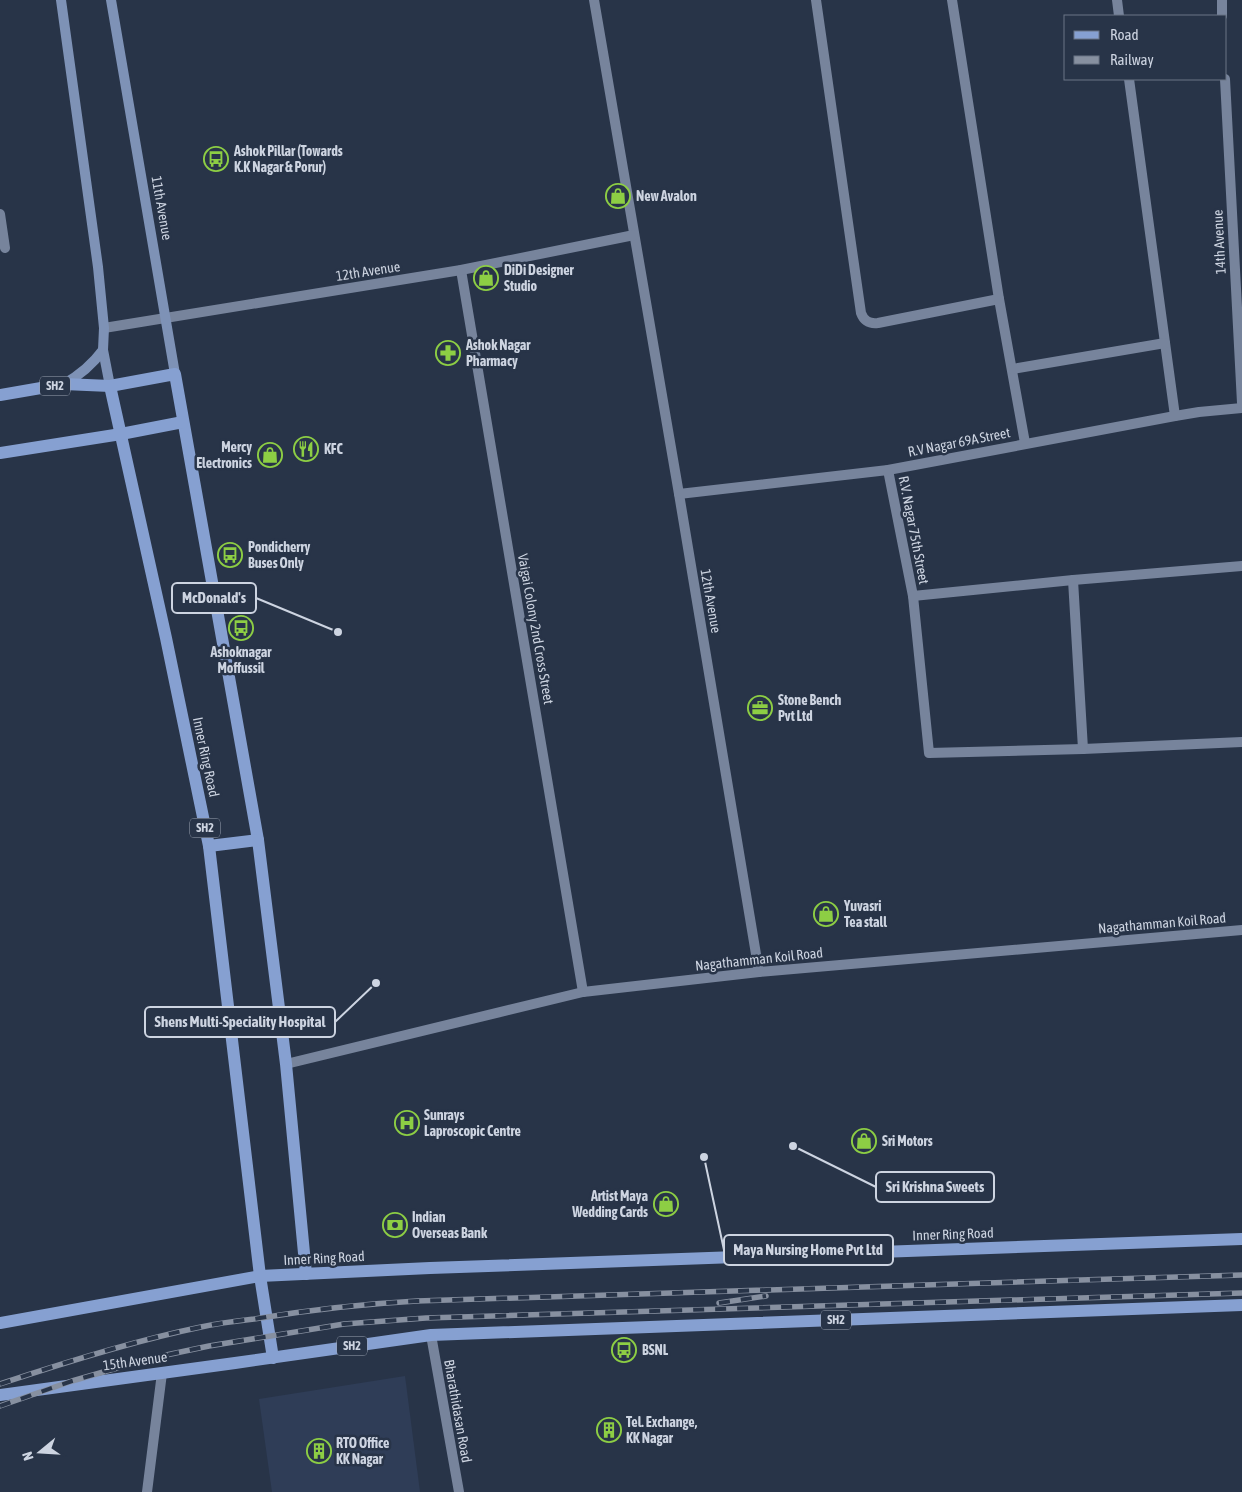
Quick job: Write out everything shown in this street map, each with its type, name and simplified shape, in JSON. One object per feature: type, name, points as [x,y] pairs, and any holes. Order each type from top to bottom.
[{"type":"main road","points":[[60,0],[98,267],[104,328],[103,350],[110,386]]},
{"type":"main road","name":"11th Avenue","points":[[111,0],[183,422],[258,840],[286,1064],[306,1274]]},
{"type":"main road","points":[[64,384],[81,375],[103,350]]},
{"type":"main road","name":"SH2","points":[[0,395],[64,384],[110,386],[175,374]]},
{"type":"main road","name":"Inner Ring Road","points":[[110,386],[166,638],[209,846],[260,1276],[430,1268],[1242,1239]]},
{"type":"main road","points":[[0,453],[183,422]]},
{"type":"main road","points":[[209,846],[258,840]]},
{"type":"main road","points":[[0,1323],[260,1276],[273,1358]]},
{"type":"main road","name":"SH2","points":[[273,1358],[431,1335],[1242,1305]]},
{"type":"main road","name":"15th Avenue","points":[[0,1395],[273,1358]]},
{"type":"street","name":"12th Avenue","points":[[594,0],[759,972]]},
{"type":"street","points":[[816,0],[863,318],[872,323],[878,323],[999,299]]},
{"type":"street","points":[[952,0],[999,299],[1025,444]]},
{"type":"street","points":[[1117,0],[1119,15]]},
{"type":"street","points":[[1222,0],[1222,15]]},
{"type":"street","points":[[1129,80],[1175,416]]},
{"type":"street","name":"14th Avenue","points":[[1225,80],[1240,332],[1242,403]]},
{"type":"street","points":[[0,214],[5,248]]},
{"type":"street","name":"12th Avenue","points":[[104,328],[461,270],[634,235]]},
{"type":"street","name":"Vaigai Colony 2nd Cross Street","points":[[461,270],[583,992]]},
{"type":"street","points":[[1012,369],[1165,343]]},
{"type":"street","name":"R.V Nagar 69A Street","points":[[679,494],[888,470],[1175,416],[1242,408]]},
{"type":"street","name":"R.V. Nagar 75th Street","points":[[888,470],[914,596],[929,753],[1083,749]]},
{"type":"street","points":[[914,596],[1242,566]]},
{"type":"street","points":[[1073,580],[1083,749],[1242,742]]},
{"type":"street","name":"Nagathamman Koil Road","points":[[286,1064],[583,992],[759,972],[1242,930]]},
{"type":"street","name":"Bharathidasan Road","points":[[431,1335],[459,1492]]},
{"type":"street","points":[[147,1492],[162,1373]]},
{"type":"shaded area","points":[[405,1376],[420,1492],[272,1492],[259,1399]]},
{"type":"railway","points":[[0,1384],[100,1352],[201,1327],[294,1313],[376,1304],[417,1301],[1242,1275]]},
{"type":"railway","points":[[0,1406],[72,1381],[152,1358],[209,1346],[344,1324],[426,1318],[1242,1293]]},
{"type":"railway","points":[[719,1303],[766,1296]]},
{"type":"place","name":"Ashok Pillar (Towards K.K Nagar & Porur)","points":[[216,159]]},
{"type":"place","name":"New Avalon","points":[[618,196]]},
{"type":"place","name":"DiDi Designer Studio","points":[[486,278]]},
{"type":"place","name":"Ashok Nagar Pharmacy","points":[[448,353]]},
{"type":"place","name":"KFC","points":[[306,449]]},
{"type":"place","name":"Mercy Electronics","points":[[270,455]]},
{"type":"place","name":"Pondicherry Buses Only","points":[[230,555]]},
{"type":"place","name":"Ashoknagar Moffussil","points":[[241,628]]},
{"type":"place","name":"McDonald's","points":[[338,632]]},
{"type":"place","name":"Stone Bench Pvt Ltd","points":[[760,708]]},
{"type":"place","name":"Yuvasri Tea stall","points":[[826,914]]},
{"type":"place","name":"Shens Multi-Speciality Hospital","points":[[376,983]]},
{"type":"place","name":"Sunrays Laproscopic Centre","points":[[407,1123]]},
{"type":"place","name":"Sri Motors","points":[[864,1141]]},
{"type":"place","name":"Sri Krishna Sweets","points":[[793,1146]]},
{"type":"place","name":"Maya Nursing Home Pvt Ltd","points":[[704,1157]]},
{"type":"place","name":"Artist Maya Wedding Cards","points":[[666,1204]]},
{"type":"place","name":"Indian Overseas Bank","points":[[395,1225]]},
{"type":"place","name":"BSNL","points":[[624,1350]]},
{"type":"place","name":"Tel. Exchange, KK Nagar","points":[[609,1430]]},
{"type":"place","name":"RTO Office KK Nagar","points":[[319,1451]]}]
